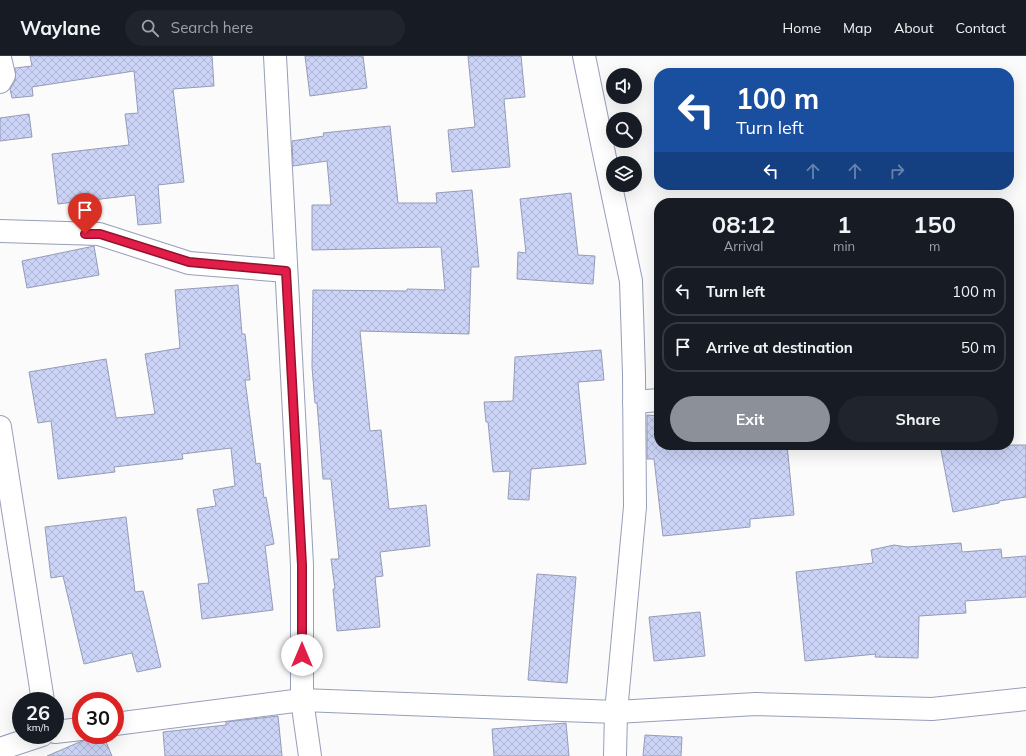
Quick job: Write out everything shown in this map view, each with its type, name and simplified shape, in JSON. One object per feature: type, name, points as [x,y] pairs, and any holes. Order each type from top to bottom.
[{"type":"street","points":[[274,56],[302,565],[302,700],[310,756]]},
{"type":"street","points":[[584,56],[631,281],[635,507],[616,712],[615,756]]},
{"type":"street","points":[[0,58],[4,75],[0,82]]},
{"type":"street","points":[[0,231],[100,234],[189,262],[286,271]]},
{"type":"street","points":[[634,402],[654,400]]},
{"type":"street","points":[[0,427],[42,692]]},
{"type":"street","points":[[124,723],[302,700],[616,712],[756,704],[932,708],[1026,699]]},
{"type":"street","points":[[0,748],[13,744]]},
{"type":"building","points":[[30,56],[212,56],[214,86],[173,89],[184,182],[158,185],[161,223],[138,225],[135,195],[58,204],[52,154],[129,145],[125,114],[138,113],[134,71],[32,87],[33,96],[12,98],[10,89],[15,81],[15,68],[32,66]]},
{"type":"building","points":[[305,56],[363,56],[367,88],[310,96]]},
{"type":"building","points":[[468,56],[521,56],[525,97],[504,99],[510,167],[452,172],[448,130],[475,127]]},
{"type":"building","points":[[29,114],[32,137],[0,141],[0,118]]},
{"type":"building","points":[[390,126],[398,203],[437,203],[436,193],[472,190],[479,267],[471,267],[469,334],[360,331],[370,431],[381,430],[389,509],[426,505],[430,546],[380,552],[383,576],[375,577],[380,627],[337,631],[333,589],[335,589],[331,559],[339,559],[331,479],[323,479],[317,403],[315,403],[312,367],[313,290],[445,290],[441,247],[312,250],[312,205],[331,205],[327,161],[293,166],[292,141],[324,136],[323,133]]},
{"type":"building","points":[[571,193],[578,255],[595,256],[593,284],[517,279],[518,252],[526,253],[520,199]]},
{"type":"building","points":[[94,246],[99,275],[27,288],[22,261]]},
{"type":"building","points":[[238,285],[242,334],[245,334],[250,380],[245,380],[256,464],[260,463],[264,498],[266,497],[274,544],[265,546],[273,610],[202,619],[198,584],[209,583],[197,509],[216,506],[213,490],[235,486],[231,448],[182,454],[183,459],[114,467],[115,472],[58,479],[51,421],[38,423],[29,372],[106,359],[116,418],[155,414],[145,354],[180,348],[175,290]]},
{"type":"building","points":[[601,350],[604,380],[578,382],[586,464],[531,469],[529,500],[508,499],[510,471],[493,472],[488,422],[486,422],[484,402],[513,401],[515,357]]},
{"type":"building","points":[[647,415],[654,416],[654,450],[788,450],[794,515],[750,519],[750,527],[663,536],[654,459],[647,459]]},
{"type":"building","points":[[1014,445],[1026,445],[1026,497],[999,501],[999,503],[953,512],[941,450],[1014,450]]},
{"type":"building","points":[[126,517],[135,592],[143,591],[161,667],[137,672],[132,653],[84,664],[63,576],[51,578],[45,527]]},
{"type":"building","points":[[961,543],[962,552],[1001,549],[1002,558],[1026,556],[1026,597],[965,601],[966,613],[919,616],[918,658],[875,657],[876,654],[805,661],[796,572],[873,563],[871,550],[894,545],[907,547]]},
{"type":"building","points":[[537,574],[576,577],[567,683],[528,680]]},
{"type":"building","points":[[700,612],[705,656],[654,661],[649,617]]},
{"type":"building","points":[[278,716],[282,756],[165,756],[163,732],[226,725],[226,722]]},
{"type":"building","points":[[566,723],[569,756],[494,756],[492,729]]},
{"type":"building","points":[[645,735],[682,737],[681,756],[643,756]]},
{"type":"building","points":[[75,744],[107,744],[112,756],[47,756]]},
{"type":"route","points":[[85,234],[100,234],[189,262],[286,271],[302,565],[302,655]]}]
